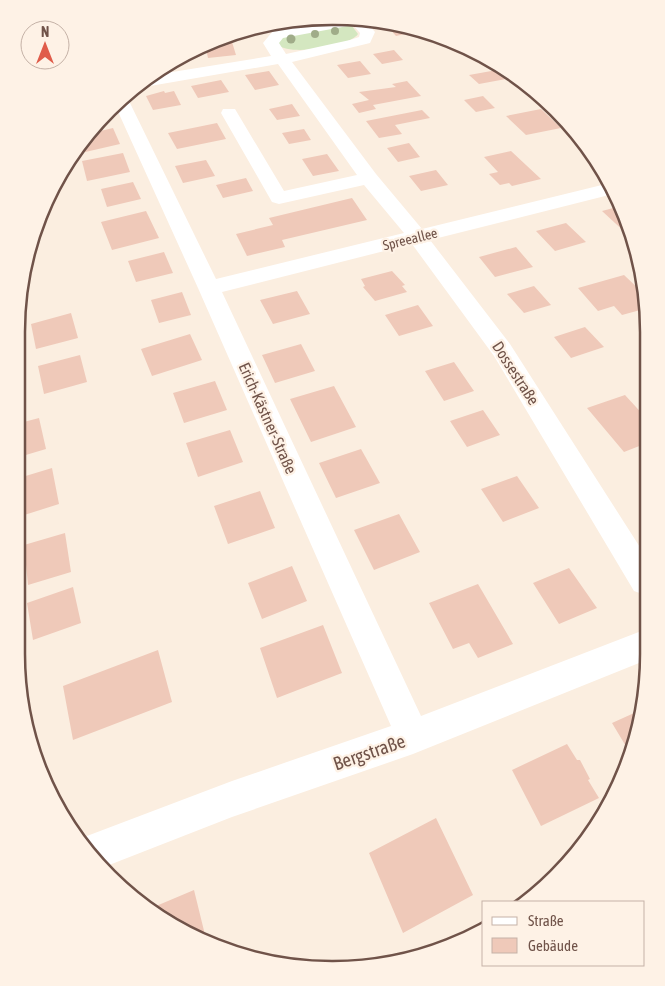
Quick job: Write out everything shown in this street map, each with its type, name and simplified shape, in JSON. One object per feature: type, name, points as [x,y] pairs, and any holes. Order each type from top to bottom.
[{"type":"street","points":[[158,80],[354,44],[365,40],[368,32],[362,27]]},
{"type":"street","name":"Dossestraße","points":[[282,58],[369,178],[418,238],[502,350],[640,573]]},
{"type":"street","points":[[188,61],[190,74]]},
{"type":"street","name":"Erich-Kästner-Straße","points":[[124,107],[209,288],[413,737]]},
{"type":"street","points":[[229,113],[280,198],[369,178]]},
{"type":"street","name":"Spreeallee","points":[[209,288],[418,238],[605,190]]},
{"type":"street","name":"Bergstraße","points":[[96,850],[232,799],[413,737],[640,647]]},
{"type":"green space","points":[[337,25],[352,26],[358,34],[343,43],[306,50],[294,50],[278,45],[278,41],[283,37]]},
{"type":"building","points":[[391,31],[406,34],[396,36]]},
{"type":"building","points":[[231,42],[236,55],[208,58],[207,52]]},
{"type":"building","points":[[394,50],[403,60],[382,64],[373,54]]},
{"type":"building","points":[[360,61],[371,74],[348,78],[337,65]]},
{"type":"building","points":[[269,71],[279,85],[255,90],[245,75]]},
{"type":"building","points":[[493,71],[506,79],[479,84],[469,75]]},
{"type":"building","points":[[221,80],[229,92],[198,98],[191,86]]},
{"type":"building","points":[[407,81],[421,96],[373,105],[376,109],[359,113],[352,104],[369,100],[359,92],[396,87],[392,84]]},
{"type":"building","points":[[164,91],[165,93],[174,91],[181,105],[153,110],[146,96]]},
{"type":"building","points":[[483,96],[495,108],[476,112],[464,100]]},
{"type":"building","points":[[292,104],[300,116],[277,120],[269,109]]},
{"type":"building","points":[[541,109],[561,128],[526,135],[506,116]]},
{"type":"building","points":[[422,110],[430,118],[395,125],[402,134],[379,138],[366,121]]},
{"type":"building","points":[[217,123],[226,139],[177,149],[168,133]]},
{"type":"building","points":[[113,128],[120,144],[84,152],[89,145],[100,131]]},
{"type":"building","points":[[304,129],[311,140],[289,144],[282,133]]},
{"type":"building","points":[[409,143],[420,157],[398,162],[387,148]]},
{"type":"building","points":[[511,151],[541,179],[512,186],[509,183],[500,185],[489,174],[498,172],[484,157]]},
{"type":"building","points":[[123,153],[130,172],[87,181],[82,161]]},
{"type":"building","points":[[327,154],[339,171],[313,176],[302,159]]},
{"type":"building","points":[[206,160],[215,176],[183,183],[175,166]]},
{"type":"building","points":[[436,170],[448,185],[421,191],[409,176]]},
{"type":"building","points":[[246,178],[253,191],[223,198],[216,185]]},
{"type":"building","points":[[133,182],[141,199],[107,207],[101,189]]},
{"type":"building","points":[[352,198],[367,220],[282,240],[285,247],[247,256],[236,234],[273,225],[269,218]]},
{"type":"building","points":[[614,208],[622,230],[602,211]]},
{"type":"building","points":[[146,211],[159,238],[112,250],[101,222]]},
{"type":"building","points":[[566,223],[586,242],[555,251],[536,231]]},
{"type":"building","points":[[516,247],[533,267],[495,277],[479,257]]},
{"type":"building","points":[[164,252],[173,273],[136,282],[128,261]]},
{"type":"building","points":[[392,271],[405,285],[402,286],[407,292],[375,301],[363,287],[365,286],[361,279]]},
{"type":"building","points":[[624,275],[636,286],[639,310],[622,315],[614,306],[598,311],[578,288]]},
{"type":"building","points":[[534,286],[551,305],[524,313],[507,294]]},
{"type":"building","points":[[297,291],[310,314],[273,324],[260,300]]},
{"type":"building","points":[[182,292],[191,315],[159,323],[151,300]]},
{"type":"building","points":[[418,305],[433,326],[399,336],[385,315]]},
{"type":"building","points":[[71,313],[78,338],[36,349],[31,324]]},
{"type":"building","points":[[585,327],[604,347],[571,358],[554,337]]},
{"type":"building","points":[[190,334],[202,360],[152,376],[141,349]]},
{"type":"building","points":[[301,344],[315,371],[275,383],[262,355]]},
{"type":"building","points":[[80,355],[87,382],[44,394],[38,366]]},
{"type":"building","points":[[454,362],[474,391],[444,401],[425,371]]},
{"type":"building","points":[[215,381],[227,410],[184,423],[173,393]]},
{"type":"building","points":[[334,386],[356,427],[311,442],[290,399]]},
{"type":"building","points":[[625,395],[640,411],[640,446],[624,452],[587,408]]},
{"type":"building","points":[[483,410],[500,435],[467,447],[450,421]]},
{"type":"building","points":[[39,418],[46,449],[25,455],[25,422]]},
{"type":"building","points":[[230,430],[243,462],[198,477],[186,443]]},
{"type":"building","points":[[361,449],[380,483],[336,498],[319,463]]},
{"type":"building","points":[[52,468],[59,504],[25,515],[25,476]]},
{"type":"building","points":[[517,476],[539,508],[503,522],[481,489]]},
{"type":"building","points":[[260,491],[275,528],[228,544],[214,506]]},
{"type":"building","points":[[399,514],[420,552],[374,570],[354,530]]},
{"type":"building","points":[[65,533],[71,572],[28,585],[25,545]]},
{"type":"building","points":[[292,566],[307,601],[262,619],[248,583]]},
{"type":"building","points":[[569,568],[597,608],[559,624],[533,583]]},
{"type":"building","points":[[478,584],[513,644],[478,658],[469,643],[453,649],[429,603]]},
{"type":"building","points":[[73,587],[81,623],[33,640],[27,603]]},
{"type":"building","points":[[323,625],[342,673],[277,698],[260,648]]},
{"type":"building","points":[[158,650],[172,702],[73,740],[63,686]]},
{"type":"building","points":[[634,713],[626,746],[612,723]]},
{"type":"building","points":[[567,744],[577,760],[580,760],[590,779],[588,780],[599,798],[541,826],[512,770]]},
{"type":"building","points":[[436,818],[473,895],[403,933],[369,853]]},
{"type":"building","points":[[194,890],[205,933],[179,920],[157,906]]}]
